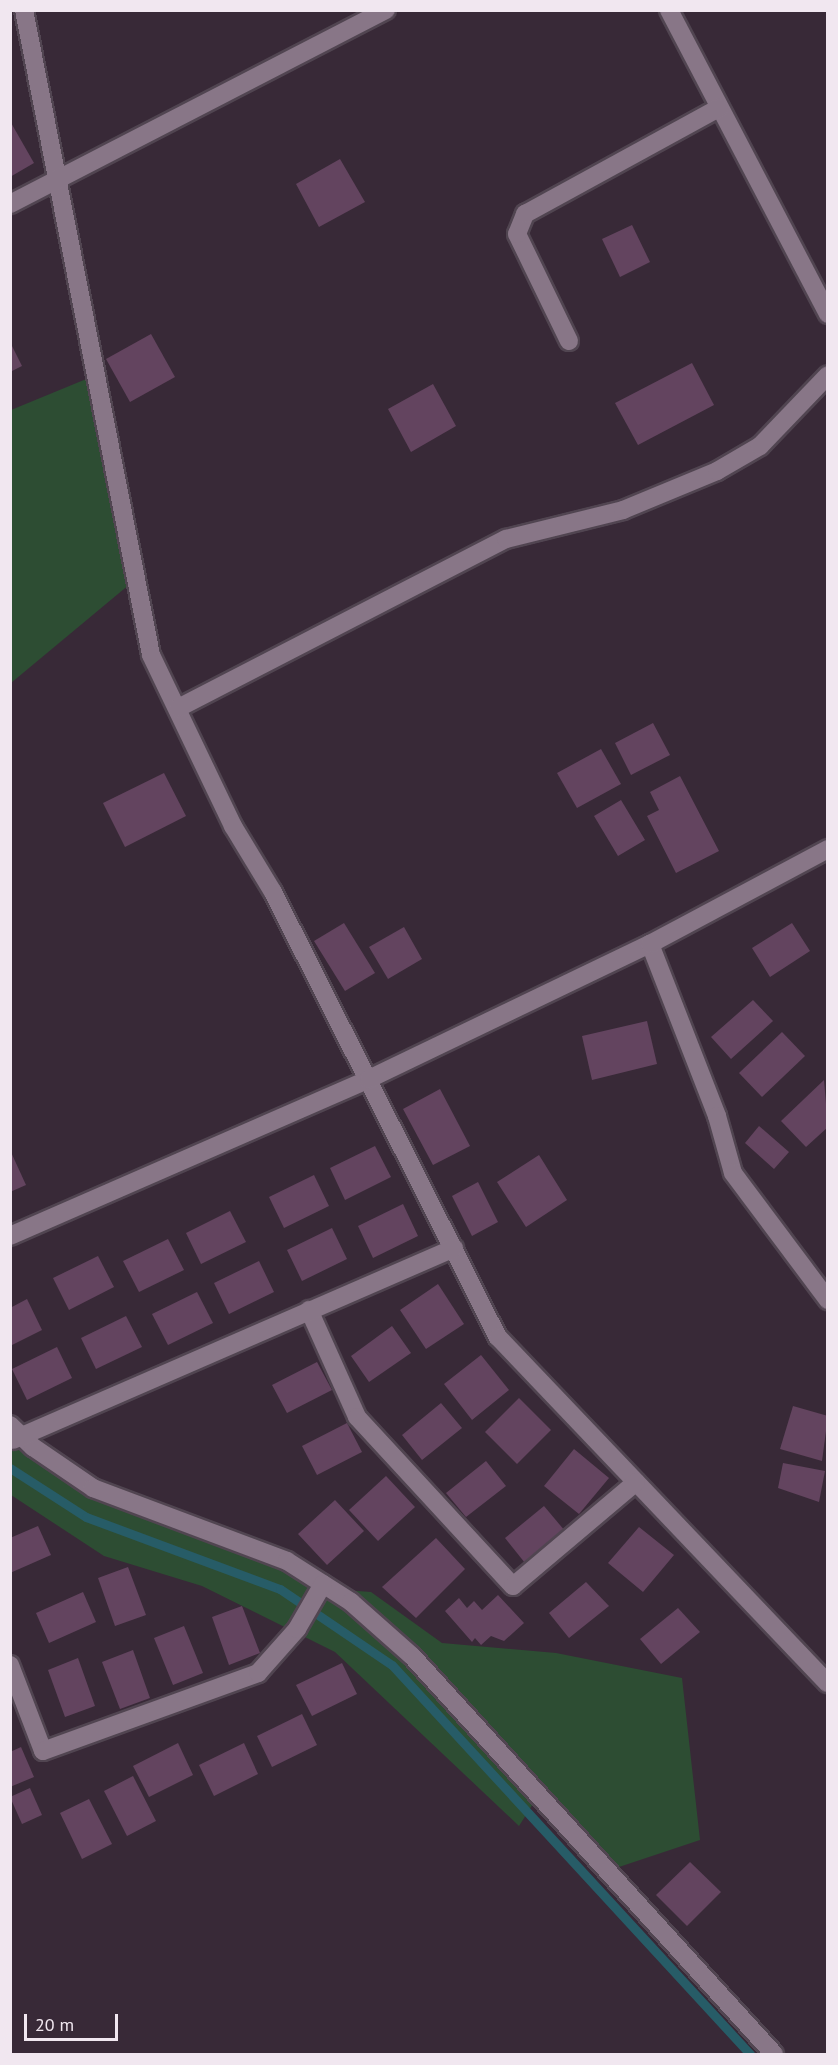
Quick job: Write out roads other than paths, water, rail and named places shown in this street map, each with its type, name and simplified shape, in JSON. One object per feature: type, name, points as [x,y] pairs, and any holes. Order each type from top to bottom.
[{"type":"street","points":[[24,10],[151,655],[233,826],[273,892],[498,1337],[828,1683]]},
{"type":"street","points":[[10,204],[58,183],[386,10]]},
{"type":"street","points":[[669,10],[828,314]]},
{"type":"street","points":[[569,341],[517,234],[525,214],[719,108]]},
{"type":"street","points":[[178,708],[506,539],[623,510],[717,471],[760,446],[828,375]]},
{"type":"street","points":[[10,1236],[369,1079],[650,944],[828,849]]},
{"type":"street","points":[[650,944],[717,1116],[733,1173],[828,1300]]},
{"type":"street","points":[[14,1433],[454,1248]]},
{"type":"street","points":[[309,1310],[357,1417],[513,1586],[636,1482]]},
{"type":"street","points":[[14,1433],[93,1488],[287,1561],[351,1602],[412,1656],[774,2055]]},
{"type":"street","points":[[10,1665],[44,1751],[258,1673],[297,1629],[323,1584]]},
{"type":"waterway","points":[[10,1468],[86,1517],[280,1589],[392,1665],[750,2054]]}]
